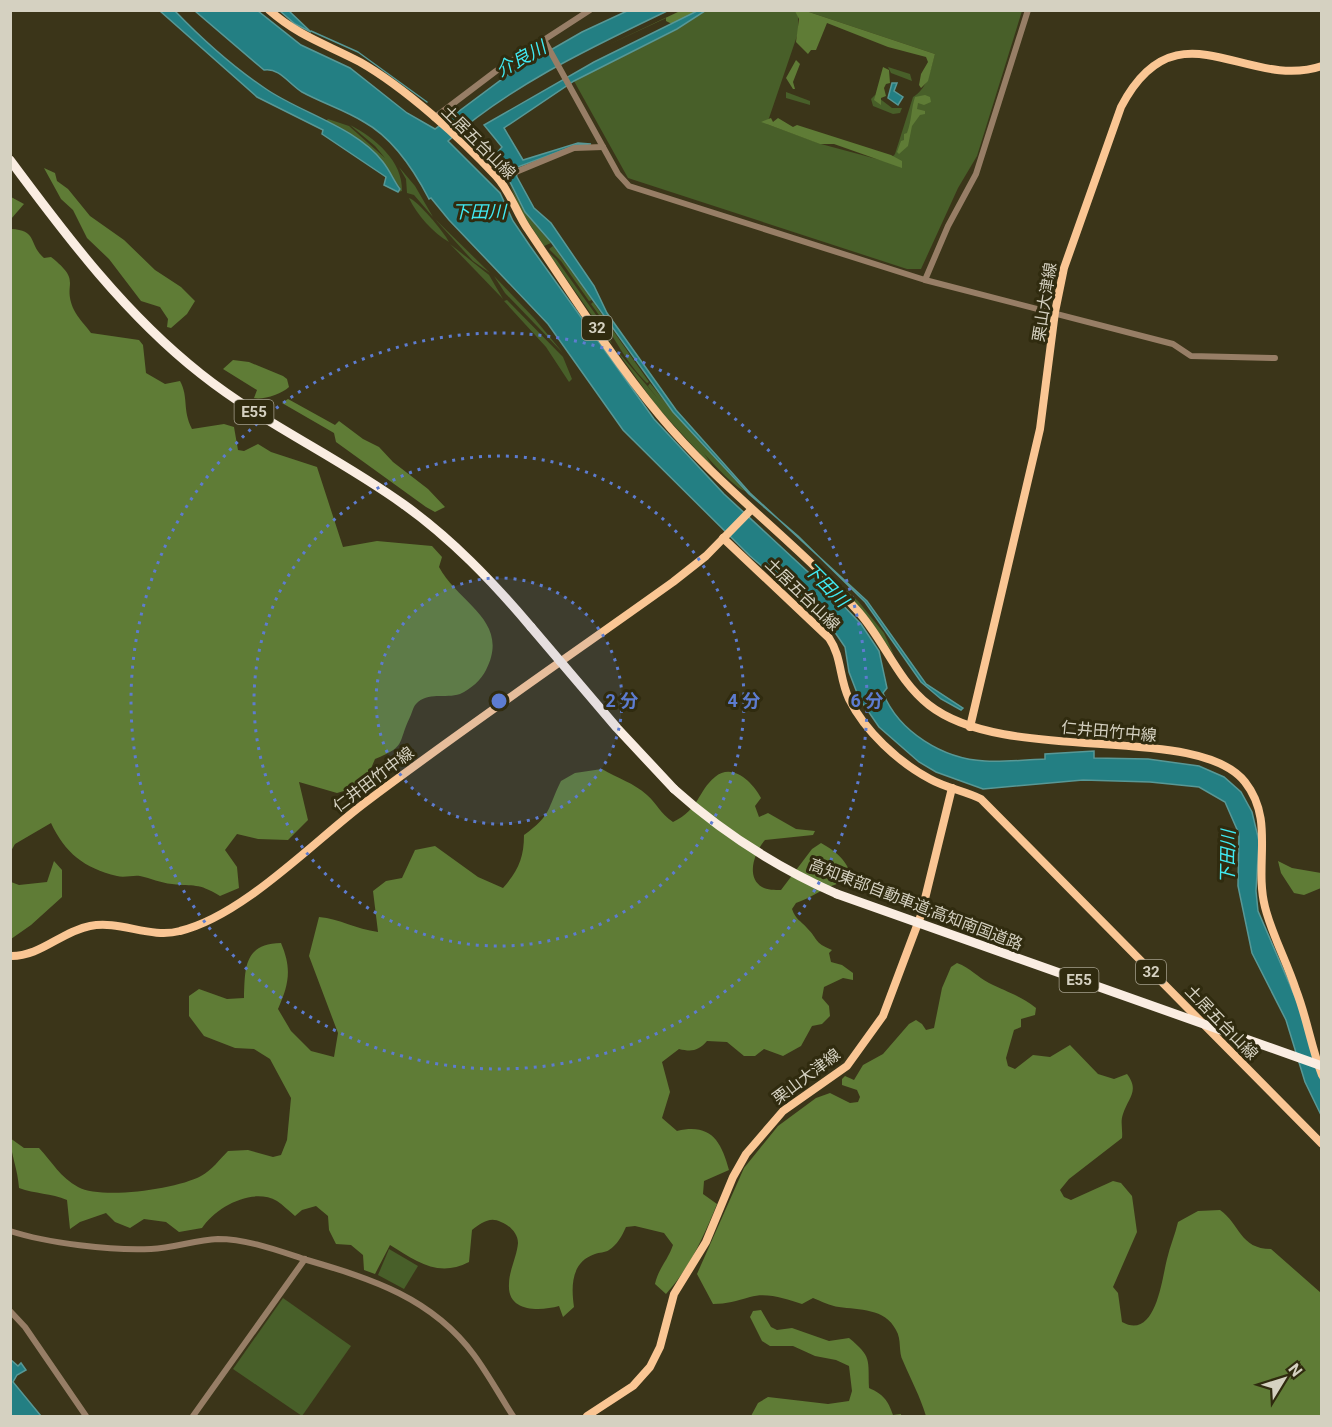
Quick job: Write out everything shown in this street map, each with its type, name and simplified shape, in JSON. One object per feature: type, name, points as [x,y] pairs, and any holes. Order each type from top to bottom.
[{"type":"highway","name":"高知東部自動車道;高知南国道路","points":[[10,160],[112,288],[175,353],[229,395],[379,488],[424,520],[486,576],[617,728],[674,789],[716,824],[754,851],[837,894],[1322,1066]]},
{"type":"main road","name":"土居五台山線","points":[[269,10],[301,35],[362,63],[457,136],[501,178],[528,229],[646,397],[662,418],[750,511]]},
{"type":"main road","name":"栗山大津線","points":[[970,728],[1040,429],[1054,312],[1070,245],[1121,107],[1131,88],[1144,73],[1158,63],[1188,54],[1207,54],[1281,69],[1303,70],[1322,66]]},
{"type":"main road","points":[[723,539],[750,511]]},
{"type":"main road","name":"仁井田竹中線","points":[[750,511],[858,610],[913,692],[940,713],[970,728],[1040,740],[1188,753],[1220,763],[1243,779],[1256,802],[1264,830],[1262,886],[1264,905],[1298,994],[1322,1075]]},
{"type":"main road","name":"土居五台山線","points":[[723,539],[829,638],[838,655],[842,682],[847,695],[874,733],[930,779],[981,799],[1322,1144]]},
{"type":"main road","name":"仁井田竹中線","points":[[10,956],[30,953],[74,930],[93,925],[156,933],[179,932],[196,926],[237,904],[396,780],[674,582],[723,539]]},
{"type":"main road","name":"栗山大津線","points":[[587,1416],[633,1386],[650,1367],[660,1347],[674,1294],[706,1242],[733,1177],[746,1154],[783,1112],[847,1066],[883,1017],[921,915],[952,788]]},
{"type":"street","points":[[436,119],[496,71],[590,10]]},
{"type":"street","points":[[925,280],[948,226],[976,174],[1028,10]]},
{"type":"street","points":[[544,40],[622,180],[629,186],[925,280],[1173,344],[1186,355],[1275,358]]},
{"type":"street","points":[[501,178],[574,148],[603,147]]},
{"type":"street","points":[[10,1231],[27,1236],[125,1249],[164,1248],[202,1240],[236,1240],[386,1285],[434,1314],[475,1356],[513,1416]]},
{"type":"street","points":[[193,1416],[304,1259]]},
{"type":"street","points":[[10,1311],[25,1327],[86,1416]]},
{"type":"green space","points":[[680,11],[700,11],[672,24],[666,21],[666,18],[606,46]]},
{"type":"green space","points":[[706,11],[798,11],[798,33],[767,124],[821,144],[888,162],[895,154],[913,97],[925,84],[935,54],[806,11],[1022,11],[977,156],[958,188],[921,269],[907,269],[628,178],[574,81],[678,29]]},
{"type":"green space","points":[[795,11],[809,12],[935,54],[928,81],[921,88],[919,85],[921,74],[928,62],[926,57],[888,47],[827,23],[816,50],[811,50],[808,54],[796,42],[799,19]]},
{"type":"green space","points":[[796,60],[800,64],[793,82],[795,89],[793,89],[786,78]]},
{"type":"green space","points":[[883,67],[889,70],[890,83],[884,88],[886,96],[881,98],[881,105],[874,100]]},
{"type":"green space","points":[[888,67],[910,74],[912,81],[891,73]]},
{"type":"green space","points":[[786,92],[810,101],[810,105],[786,98]]},
{"type":"green space","points":[[875,95],[892,108],[902,108],[900,113],[893,114],[873,106],[871,99]]},
{"type":"green space","points":[[925,95],[930,97],[931,102],[924,105],[918,103],[917,109],[925,111],[925,114],[920,115],[912,126],[908,146],[899,154],[897,152],[901,141],[904,140],[904,134],[909,128],[915,97]]},
{"type":"green space","points":[[771,118],[773,122],[778,118],[793,127],[797,125],[891,155],[902,161],[902,168],[834,144],[820,144],[761,122]]},
{"type":"green space","points":[[328,119],[349,126],[385,158],[375,146],[350,125],[378,144],[393,160],[401,180],[402,191],[398,192],[401,189],[377,155],[326,121]]},
{"type":"green space","points":[[399,167],[415,186],[433,217],[414,195],[407,193],[406,179]]},
{"type":"green space","points":[[44,168],[55,173],[57,181],[68,189],[90,216],[124,240],[155,270],[181,287],[195,301],[187,314],[171,328],[167,327],[168,319],[160,307],[141,301],[109,259],[87,238],[73,210],[61,199]]},
{"type":"green space","points":[[509,183],[525,213],[551,243],[544,246],[521,211]]},
{"type":"green space","points":[[11,197],[24,204],[10,219]]},
{"type":"green space","points":[[409,198],[430,217],[449,242],[426,223]]},
{"type":"green space","points":[[435,219],[490,273],[473,261]]},
{"type":"green space","points":[[11,229],[20,230],[29,235],[44,258],[51,257],[67,272],[74,310],[91,333],[139,340],[143,345],[146,373],[165,384],[180,381],[192,429],[224,424],[234,427],[238,450],[244,451],[258,444],[271,452],[317,467],[343,547],[377,541],[432,546],[442,557],[439,567],[479,614],[492,638],[492,653],[486,670],[478,681],[460,694],[431,696],[416,704],[400,743],[392,751],[375,759],[364,785],[337,793],[299,782],[308,820],[288,840],[258,839],[237,834],[225,850],[237,867],[239,888],[220,896],[201,887],[168,883],[140,876],[120,877],[95,869],[69,851],[51,823],[15,844],[11,851]]},
{"type":"green space","points":[[450,244],[489,275],[503,299]]},
{"type":"green space","points":[[553,246],[592,300],[589,301],[561,261],[549,249]]},
{"type":"green space","points":[[547,251],[556,259],[604,326],[612,344]]},
{"type":"green space","points":[[494,276],[534,318],[563,353],[505,293]]},
{"type":"green space","points":[[507,300],[563,357],[572,379],[569,382],[546,347],[504,301]]},
{"type":"green space","points":[[593,302],[649,382],[647,383],[624,355],[591,304]]},
{"type":"green space","points":[[614,347],[702,450],[715,470],[658,408]]},
{"type":"green space","points":[[233,360],[249,362],[283,376],[287,379],[289,387],[272,396],[254,398],[257,390],[223,369]]},
{"type":"green space","points":[[650,383],[673,412],[745,491],[725,475],[695,444],[648,386]]},
{"type":"green space","points":[[288,399],[335,425],[339,421],[363,439],[379,447],[393,462],[428,489],[445,507],[435,512],[426,507],[336,442],[334,433],[282,403]]},
{"type":"green space","points":[[718,474],[858,601],[884,633],[894,655],[867,616]]},
{"type":"green space","points":[[602,769],[642,791],[673,822],[688,812],[715,777],[729,772],[742,776],[761,798],[755,806],[759,817],[768,813],[796,829],[815,831],[813,835],[765,840],[753,864],[757,883],[766,889],[781,890],[812,849],[821,843],[846,864],[851,882],[829,887],[796,903],[792,909],[819,943],[832,950],[829,953],[831,962],[842,965],[853,973],[853,980],[843,978],[824,987],[822,998],[829,1006],[830,1016],[822,1024],[812,1026],[801,1046],[783,1056],[764,1049],[755,1056],[744,1056],[727,1042],[707,1041],[694,1050],[679,1049],[662,1062],[670,1092],[662,1118],[677,1131],[698,1130],[712,1136],[722,1150],[729,1170],[704,1181],[703,1194],[717,1204],[695,1252],[666,1294],[655,1284],[673,1245],[664,1233],[635,1226],[626,1227],[619,1240],[609,1250],[595,1254],[581,1263],[574,1276],[574,1307],[563,1317],[559,1306],[543,1309],[527,1308],[513,1300],[509,1284],[518,1239],[510,1227],[497,1220],[486,1221],[472,1230],[469,1262],[458,1267],[428,1266],[390,1245],[375,1274],[364,1270],[363,1255],[351,1245],[336,1244],[329,1230],[328,1216],[316,1206],[302,1210],[295,1216],[277,1201],[257,1196],[235,1201],[216,1213],[202,1228],[179,1232],[166,1222],[144,1219],[130,1228],[115,1222],[106,1213],[80,1222],[70,1229],[67,1200],[19,1188],[10,1138],[24,1148],[39,1148],[62,1174],[78,1187],[104,1193],[158,1189],[190,1181],[208,1171],[228,1151],[248,1150],[273,1157],[281,1155],[287,1140],[291,1098],[270,1059],[254,1049],[235,1048],[204,1036],[189,1016],[189,996],[199,989],[227,999],[244,998],[246,967],[253,953],[269,944],[281,943],[287,961],[288,976],[278,1009],[291,1031],[311,1051],[334,1057],[338,1033],[309,956],[319,917],[378,932],[373,891],[386,881],[402,878],[415,850],[435,846],[478,877],[503,888],[519,864],[524,835],[544,817],[561,781],[575,773]]},
{"type":"green space","points":[[54,861],[62,870],[62,897],[31,925],[11,939],[11,882],[19,885],[47,882]]},
{"type":"green space","points":[[1278,861],[1292,868],[1321,873],[1321,888],[1304,895],[1294,893],[1281,873]]},
{"type":"green space","points":[[957,963],[1036,1008],[1035,1015],[1021,1019],[1021,1027],[1014,1030],[1006,1058],[1008,1066],[1015,1069],[1033,1055],[1050,1057],[1070,1045],[1098,1074],[1114,1079],[1127,1074],[1131,1080],[1133,1090],[1122,1117],[1122,1138],[1069,1179],[1060,1190],[1064,1197],[1071,1200],[1113,1181],[1121,1183],[1132,1196],[1137,1232],[1113,1287],[1118,1293],[1122,1322],[1133,1326],[1143,1323],[1150,1315],[1160,1292],[1178,1222],[1198,1211],[1220,1210],[1241,1235],[1253,1245],[1271,1249],[1321,1293],[1321,1416],[926,1416],[902,1357],[898,1334],[891,1323],[878,1314],[829,1305],[813,1298],[802,1304],[763,1295],[713,1304],[697,1274],[744,1168],[778,1126],[816,1098],[830,1093],[850,1103],[858,1102],[860,1097],[857,1090],[842,1085],[842,1079],[845,1076],[854,1080],[863,1065],[883,1054],[909,1024],[916,1020],[926,1030],[934,1028],[942,988],[951,967]]},
{"type":"green space","points":[[389,1249],[418,1266],[404,1289],[378,1275]]},
{"type":"green space","points":[[283,1298],[351,1346],[302,1416],[233,1369]]},
{"type":"green space","points":[[761,1310],[771,1327],[777,1330],[792,1328],[829,1341],[849,1338],[862,1350],[867,1359],[869,1388],[884,1398],[893,1415],[901,1414],[901,1416],[751,1416],[758,1403],[768,1397],[828,1404],[849,1401],[852,1391],[849,1366],[836,1360],[815,1356],[793,1346],[770,1346],[762,1341],[750,1317],[753,1311]]},
{"type":"water","points":[[160,11],[175,11],[218,52],[254,80],[280,98],[328,121],[358,139],[383,162],[400,189],[398,192],[384,185],[386,177],[322,134],[323,130],[257,97]]},
{"type":"water","name":"下田川","points":[[195,11],[258,11],[301,45],[350,68],[407,113],[435,129],[509,74],[582,32],[627,11],[667,11],[553,68],[498,102],[448,141],[500,193],[513,221],[530,246],[654,419],[724,494],[861,624],[879,651],[887,688],[883,693],[890,707],[911,731],[938,749],[969,759],[985,761],[1045,759],[1045,754],[1094,751],[1094,758],[1148,759],[1199,766],[1224,777],[1241,792],[1252,812],[1259,841],[1256,891],[1258,911],[1299,1006],[1321,1081],[1321,1115],[1305,1082],[1286,1020],[1252,953],[1238,886],[1239,834],[1225,802],[1199,787],[1150,782],[1083,780],[983,789],[936,772],[919,762],[879,727],[859,698],[849,672],[845,647],[830,625],[750,556],[623,430],[548,324],[431,198],[429,199],[417,177],[393,146],[375,129],[357,118],[302,92],[275,71],[264,70]]},
{"type":"water","points":[[280,11],[289,11],[311,32],[295,24]]},
{"type":"water","points":[[697,11],[705,11],[677,29],[574,81],[504,128],[523,160],[578,143],[591,144],[577,145],[515,168],[517,177],[534,208],[551,223],[594,286],[607,313],[676,410],[750,493],[778,519],[749,494],[673,412],[552,243],[525,212],[508,178],[495,161],[496,154],[502,147],[484,125],[594,62]]},
{"type":"water","points":[[892,83],[897,83],[894,91],[903,97],[898,105],[888,98]]},
{"type":"water","points":[[778,519],[798,536],[819,557]]},
{"type":"water","points":[[819,557],[867,601],[926,684],[963,708],[961,710],[941,699],[921,682],[865,602]]},
{"type":"water","points":[[10,1359],[18,1366],[21,1363],[26,1370],[17,1375],[13,1382],[41,1416],[11,1416]]},
{"type":"waterway","points":[[311,31],[358,52],[427,102]]},
{"type":"water label","name":"介良川","points":[[521,59]]}]
